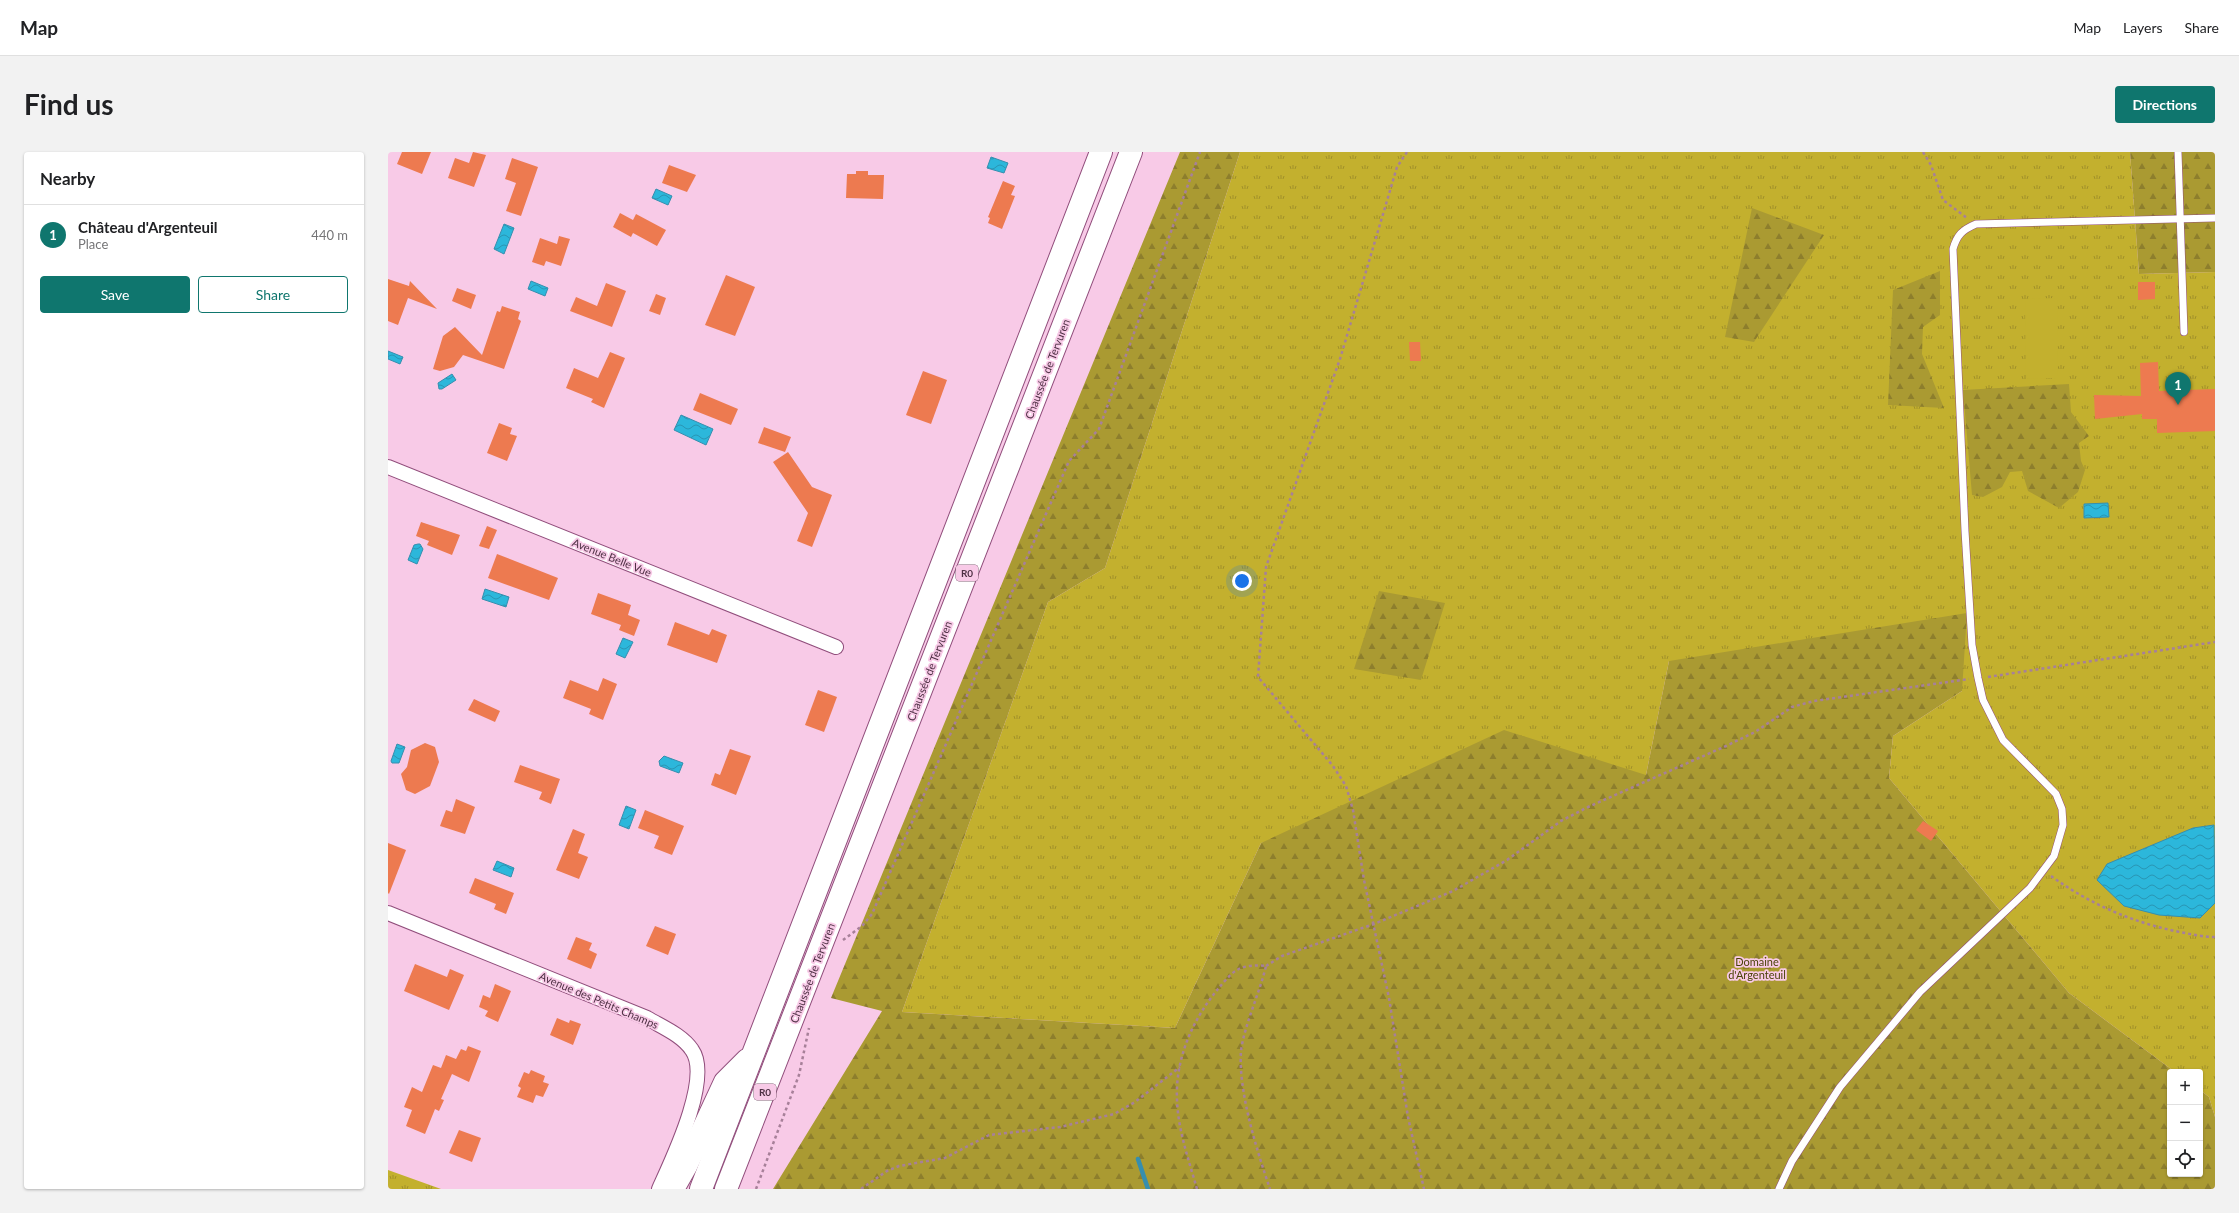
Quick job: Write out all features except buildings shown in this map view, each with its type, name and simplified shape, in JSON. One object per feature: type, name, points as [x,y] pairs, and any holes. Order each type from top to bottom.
[{"type":"highway","name":"R0","points":[[701,1189],[1101,152]]},
{"type":"highway","name":"Chaussée de Tervuren","points":[[726,1189],[1131,152]]},
{"type":"highway","points":[[673,1189],[686,1166],[725,1082],[752,1055]]},
{"type":"street","name":"Avenue Belle Vue","points":[[388,467],[836,648]]},
{"type":"street","name":"Avenue des Petits Champs","points":[[388,912],[647,1018],[682,1039],[693,1051],[696,1067],[696,1091],[679,1142],[659,1189]]},
{"type":"lane","points":[[2178,152],[2184,332]]},
{"type":"lane","points":[[1779,1189],[1792,1161],[1840,1087],[1920,992],[2030,888],[2054,856],[2064,825],[2062,809],[2056,794],[2003,740],[1983,700],[1978,678],[1972,645],[1965,531],[1953,249],[1956,237],[1964,229],[1976,224],[2215,218]]},
{"type":"path","points":[[840,943],[862,926],[872,914],[1069,460],[1099,429],[1200,152]]},
{"type":"path","points":[[1407,152],[1397,167],[1340,359],[1266,567],[1258,677],[1333,766],[1346,786],[1353,810],[1364,880],[1389,998],[1408,1117],[1424,1189]]},
{"type":"path","points":[[1923,152],[1931,165],[1943,200],[1976,224]]},
{"type":"path","points":[[1197,1189],[1180,1125],[1177,1102],[1180,1067],[1184,1048],[1203,1007],[1237,969],[1256,965],[1266,966],[1282,956],[1374,924],[1452,891],[1507,860],[1561,821],[1588,806],[1755,732],[1792,707],[1814,701],[2215,642]]},
{"type":"path","points":[[2044,870],[2073,892],[2119,915],[2167,930],[2215,937]]},
{"type":"path","points":[[1266,966],[1241,1050],[1241,1069],[1249,1118],[1270,1189]]},
{"type":"path","points":[[756,1189],[799,1075],[811,1020]]},
{"type":"path","points":[[861,1189],[887,1171],[899,1166],[945,1158],[989,1135],[1060,1127],[1114,1114],[1125,1109],[1180,1067]]},
{"type":"green space","name":"Domaine d'Argenteuil","points":[[1180,152],[1240,152],[1105,568],[1048,602],[902,1012],[1175,1028],[1261,843],[1504,730],[1646,775],[1669,661],[1967,613],[1962,691],[1893,736],[1889,778],[2069,993],[2171,1069],[2167,1069],[2167,1177],[2203,1177],[2203,1092],[2209,1097],[2215,1117],[2215,1189],[773,1189],[882,1011],[831,998]]},
{"type":"green space","points":[[1240,152],[2130,152],[2139,274],[2215,272],[2215,1117],[2209,1097],[2203,1092],[2203,1069],[2171,1069],[2069,993],[1889,778],[1893,736],[1962,691],[1669,661],[1646,775],[1261,843],[1175,1028],[902,1012],[1048,602],[1105,568]]},
{"type":"green space","points":[[2130,152],[2215,152],[2215,272],[2139,274]]},
{"type":"green space","points":[[1752,208],[1824,235],[1754,342],[1725,337]]},
{"type":"green space","points":[[1940,271],[1940,315],[1923,327],[1922,354],[1944,408],[1888,405],[1893,290]]},
{"type":"green space","points":[[2057,298],[2058,378],[2026,379],[2025,299]]},
{"type":"green space","points":[[2069,384],[2071,412],[2089,436],[2079,443],[2081,461],[2085,470],[2078,492],[2059,508],[2028,491],[2022,471],[2010,472],[2002,487],[1983,497],[1972,495],[1963,390]]},
{"type":"green space","points":[[1379,591],[1445,603],[1421,680],[1354,669]]},
{"type":"green space","points":[[388,1170],[441,1189],[388,1189]]},
{"type":"water","points":[[991,157],[1008,163],[1004,173],[987,168]]},
{"type":"water","points":[[656,189],[672,196],[668,205],[652,198]]},
{"type":"water","points":[[504,224],[514,228],[504,254],[494,249]]},
{"type":"water","points":[[531,281],[548,288],[545,296],[528,289]]},
{"type":"water","points":[[388,351],[403,357],[400,364],[388,359]]},
{"type":"water","points":[[452,374],[456,380],[442,389],[439,389],[438,383]]},
{"type":"water","points":[[681,415],[713,429],[706,445],[674,430]]},
{"type":"water","points":[[2108,503],[2109,517],[2084,518],[2084,504]]},
{"type":"water","points":[[420,544],[423,549],[417,564],[408,560],[414,545]]},
{"type":"water","points":[[485,589],[509,597],[506,607],[482,599]]},
{"type":"water","points":[[623,638],[633,642],[625,658],[616,654]]},
{"type":"water","points":[[397,744],[405,747],[399,763],[392,763],[391,761]]},
{"type":"water","points":[[664,756],[683,763],[679,773],[660,766],[659,761]]},
{"type":"water","points":[[626,806],[636,810],[629,829],[619,825]]},
{"type":"water","points":[[2214,825],[2215,903],[2200,918],[2159,915],[2124,906],[2097,880],[2107,864],[2193,828]]},
{"type":"water","points":[[497,861],[514,868],[511,877],[493,870]]},
{"type":"waterway","points":[[1138,1159],[1148,1189]]},
{"type":"place","name":"Château d'Argenteuil","points":[[2178,405]]}]
